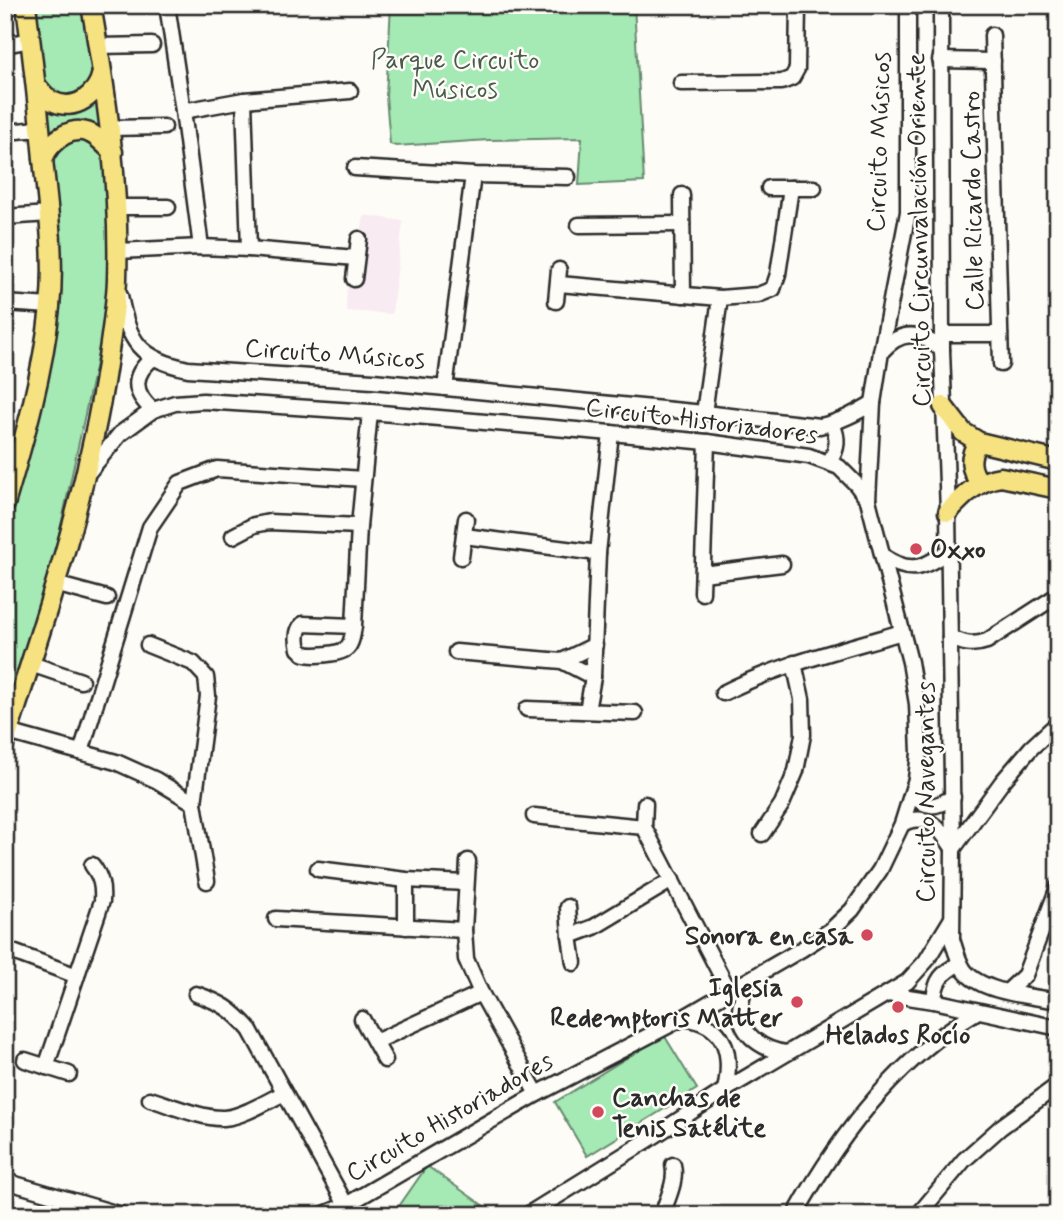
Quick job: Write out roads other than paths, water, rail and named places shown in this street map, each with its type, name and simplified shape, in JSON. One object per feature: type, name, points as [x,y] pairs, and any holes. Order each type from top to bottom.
[{"type":"main road","points":[[5,504],[38,381],[50,306],[49,214],[26,5]]},
{"type":"main road","points":[[91,5],[113,152],[117,282]]},
{"type":"main road","points":[[36,85],[50,100],[72,104],[84,100],[94,92],[102,73]]},
{"type":"main road","points":[[43,159],[54,142],[75,132],[96,136],[113,152]]},
{"type":"main road","name":"Circuito Historiadores","points":[[7,737],[86,475],[101,404],[117,282]]},
{"type":"main road","name":"Circuito Circunvalación Oriente","points":[[943,407],[963,432],[979,442],[1058,461]]},
{"type":"main road","points":[[979,442],[973,450],[971,462],[974,474],[981,483]]},
{"type":"main road","points":[[948,512],[963,496],[981,483],[1001,477],[1058,489]]},
{"type":"street","points":[[167,5],[201,247]]},
{"type":"street","points":[[681,83],[782,82],[792,78],[797,69],[798,5]]},
{"type":"street","name":"Circuito Músicos","points":[[868,500],[873,403],[908,212],[908,5]]},
{"type":"street","name":"Circuito Circunvalación Oriente","points":[[941,5],[943,407]]},
{"type":"street","points":[[992,35],[993,61]]},
{"type":"street","points":[[5,45],[31,40]]},
{"type":"street","points":[[98,46],[152,45]]},
{"type":"street","name":"Calle Ricardo Castro","points":[[940,60],[993,61],[1000,334],[942,334]]},
{"type":"street","points":[[183,111],[244,100],[350,91]]},
{"type":"street","points":[[244,100],[249,249]]},
{"type":"street","points":[[110,128],[164,127]]},
{"type":"street","points":[[5,132],[40,129]]},
{"type":"street","points":[[355,168],[568,177]]},
{"type":"street","points":[[445,388],[473,175]]},
{"type":"street","points":[[769,188],[814,188]]},
{"type":"street","points":[[556,301],[559,277],[720,298],[758,295],[773,289],[778,274],[791,188]]},
{"type":"street","points":[[682,195],[683,295]]},
{"type":"street","points":[[116,207],[168,207]]},
{"type":"street","points":[[5,217],[49,214]]},
{"type":"street","points":[[579,225],[682,224]]},
{"type":"street","points":[[354,279],[359,239]]},
{"type":"street","points":[[118,251],[201,247],[356,258]]},
{"type":"street","points":[[117,282],[124,320],[131,335],[141,349],[153,358],[143,366],[137,379],[139,392],[153,410]]},
{"type":"street","points":[[704,413],[720,298]]},
{"type":"street","points":[[5,303],[50,306]]},
{"type":"street","points":[[1000,334],[1001,364]]},
{"type":"street","points":[[881,352],[893,341],[908,335],[923,337],[942,350]]},
{"type":"street","name":"Circuito Músicos","points":[[153,358],[188,369],[360,380],[820,426],[847,418],[873,403]]},
{"type":"street","name":"Circuito Historiadores","points":[[86,475],[120,434],[153,410],[175,403],[203,401],[611,433],[707,442],[809,456],[839,467],[868,500],[902,632],[917,704],[919,753],[916,779],[902,824],[880,870],[852,910],[817,940],[746,982],[537,1094],[341,1210],[322,1215]]},
{"type":"street","name":"Circuito Navegantes","points":[[943,407],[948,512],[953,797],[951,919],[952,939],[961,963]]},
{"type":"street","points":[[354,626],[359,526],[370,412]]},
{"type":"street","points":[[829,462],[838,440],[832,424]]},
{"type":"street","points":[[587,711],[593,677],[598,553],[611,433]]},
{"type":"street","points":[[702,593],[707,442]]},
{"type":"street","points":[[81,752],[150,527],[180,483],[216,469],[363,480]]},
{"type":"street","points":[[461,557],[466,519]]},
{"type":"street","points":[[233,536],[254,525],[269,522],[359,526]]},
{"type":"street","points":[[464,536],[598,553]]},
{"type":"street","points":[[883,556],[901,567],[917,568],[949,551]]},
{"type":"street","points":[[703,574],[782,564]]},
{"type":"street","points":[[55,584],[107,598]]},
{"type":"street","points":[[950,637],[969,645],[987,641],[1058,595]]},
{"type":"street","points":[[723,693],[757,676],[794,663],[902,632]]},
{"type":"street","points":[[148,645],[193,663],[206,677],[208,696],[194,803],[207,881]]},
{"type":"street","points":[[562,661],[595,645]]},
{"type":"street","points":[[456,652],[562,661],[593,677]]},
{"type":"street","points":[[762,834],[782,804],[796,771],[803,735],[802,699],[794,663]]},
{"type":"street","points":[[31,664],[81,681]]},
{"type":"street","points":[[527,709],[635,713]]},
{"type":"street","points":[[902,824],[914,820],[929,822],[939,829],[953,849],[1002,782],[1031,748],[1058,723]]},
{"type":"street","points":[[7,737],[116,762],[156,780],[194,803]]},
{"type":"street","points":[[912,795],[925,805],[932,806],[953,797]]},
{"type":"street","points":[[645,804],[644,827],[729,991]]},
{"type":"street","points":[[534,816],[644,827]]},
{"type":"street","points":[[468,861],[464,930],[466,959],[481,993],[537,1094]]},
{"type":"street","points":[[46,1067],[103,901],[100,877],[92,865]]},
{"type":"street","points":[[318,869],[406,880],[466,883]]},
{"type":"street","points":[[406,880],[406,927]]},
{"type":"street","points":[[570,936],[594,927],[673,880]]},
{"type":"street","points":[[1008,991],[1025,975],[1058,887]]},
{"type":"street","points":[[568,907],[574,963]]},
{"type":"street","points":[[276,919],[464,930]]},
{"type":"street","points":[[527,1215],[725,1090],[907,982],[918,972],[951,919]]},
{"type":"street","points":[[5,949],[77,976]]},
{"type":"street","points":[[934,1001],[934,990],[941,977],[961,963],[978,982],[1058,1001]]},
{"type":"street","points":[[746,982],[740,1007],[744,1028],[754,1040],[768,1049],[786,1054]]},
{"type":"street","points":[[375,1042],[481,993]]},
{"type":"street","points":[[197,994],[219,1002],[236,1013],[250,1030],[285,1093],[341,1210]]},
{"type":"street","points":[[888,994],[934,1001],[1058,1028]]},
{"type":"street","points":[[795,1215],[815,1179],[877,1095],[941,1037],[978,1011]]},
{"type":"street","points":[[683,1018],[701,1021],[715,1030],[724,1042],[729,1060],[725,1090]]},
{"type":"street","points":[[362,1019],[385,1060]]},
{"type":"street","points":[[25,1060],[69,1074]]},
{"type":"street","points":[[918,1215],[964,1160],[1001,1127],[1058,1085]]},
{"type":"street","points":[[150,1099],[210,1117],[226,1118],[241,1114],[285,1093]]},
{"type":"street","points":[[662,1215],[675,1173],[673,1165]]},
{"type":"street","points":[[5,1181],[122,1215]]},
{"type":"place","name":"Oxxo","points":[[916,549]]},
{"type":"place","name":"Sonora en casa","points":[[867,935]]},
{"type":"place","name":"Iglesia Redemptoris Matter","points":[[797,1002]]},
{"type":"place","name":"Helados Rocío","points":[[898,1007]]},
{"type":"place","name":"Canchas de Tenis Satélite","points":[[598,1112]]},
{"type":"park label","name":"Parque Circuito Músicos","points":[[455,74]]}]
